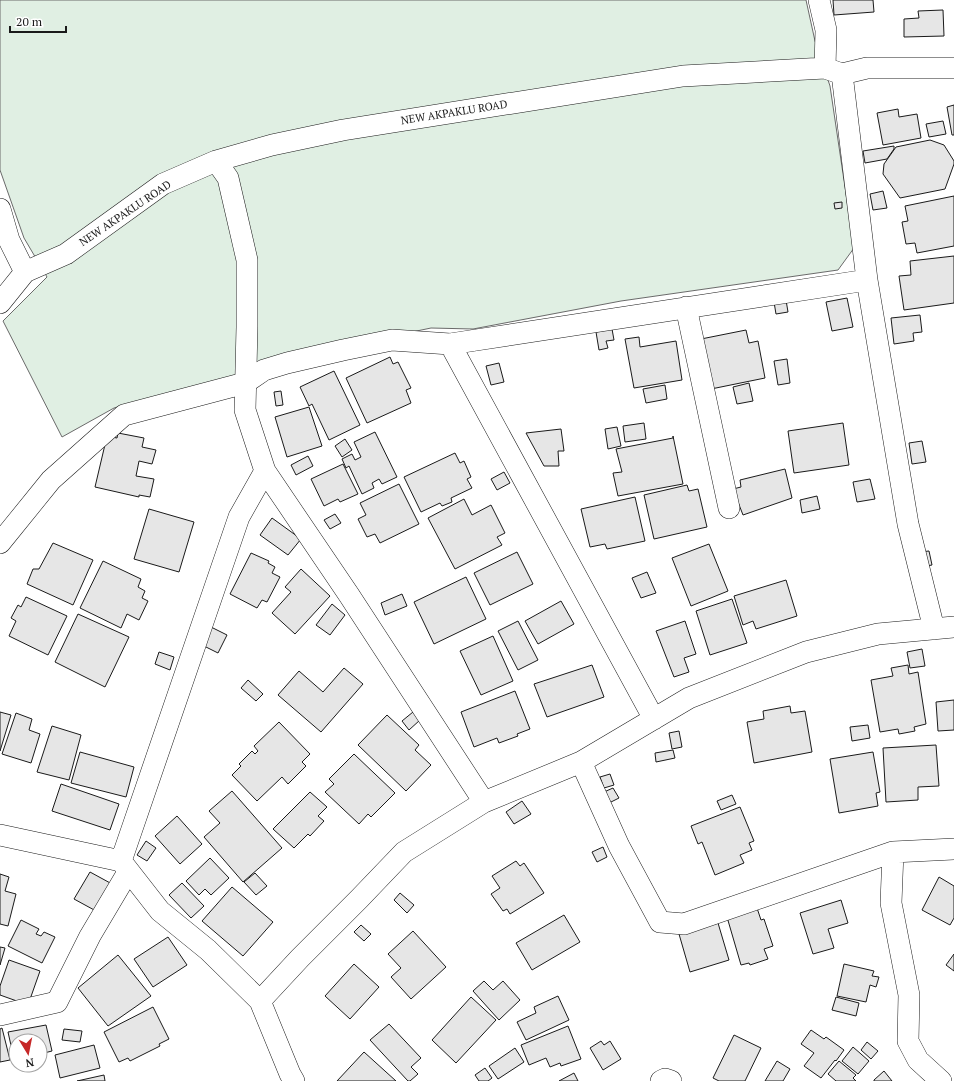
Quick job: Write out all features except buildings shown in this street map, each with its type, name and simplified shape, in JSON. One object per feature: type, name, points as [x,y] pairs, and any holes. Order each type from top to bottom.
[{"type":"street","points":[[260,1001],[404,852],[484,802],[581,762],[689,698],[806,652],[878,634],[944,628],[908,524],[834,71],[819,0]]},
{"type":"street","name":"NEW AKPAKLU ROAD","points":[[0,303],[25,272],[66,254],[163,184],[216,161],[272,145],[343,130],[683,76],[834,71],[867,68],[954,68]]},
{"type":"street","points":[[216,161],[228,178],[247,260],[245,410],[265,471],[349,595],[484,802]]},
{"type":"street","points":[[0,209],[9,240],[25,272]]},
{"type":"street","points":[[0,543],[51,480],[124,415],[245,383],[264,370],[343,350],[392,340],[450,344],[867,280]]},
{"type":"street","points":[[686,307],[728,508]]},
{"type":"street","points":[[450,344],[654,719]]},
{"type":"street","points":[[0,1015],[57,1002],[125,866],[239,517],[265,471]]},
{"type":"street","points":[[581,762],[619,846],[660,922],[684,924],[893,852],[954,849]]},
{"type":"street","points":[[0,835],[125,866],[160,911],[208,950],[260,1001],[287,1079]]},
{"type":"street","points":[[893,852],[891,903],[909,995],[908,1041],[918,1060],[943,1081],[954,1072]]},
{"type":"street","points":[[661,1081],[665,1079],[671,1081]]},
{"type":"green space","points":[[0,0],[806,0],[815,41],[830,86],[854,248],[838,270],[621,301],[473,329],[431,328],[278,360],[236,377],[114,408],[62,437],[3,321],[47,277],[24,238],[0,170]]}]
